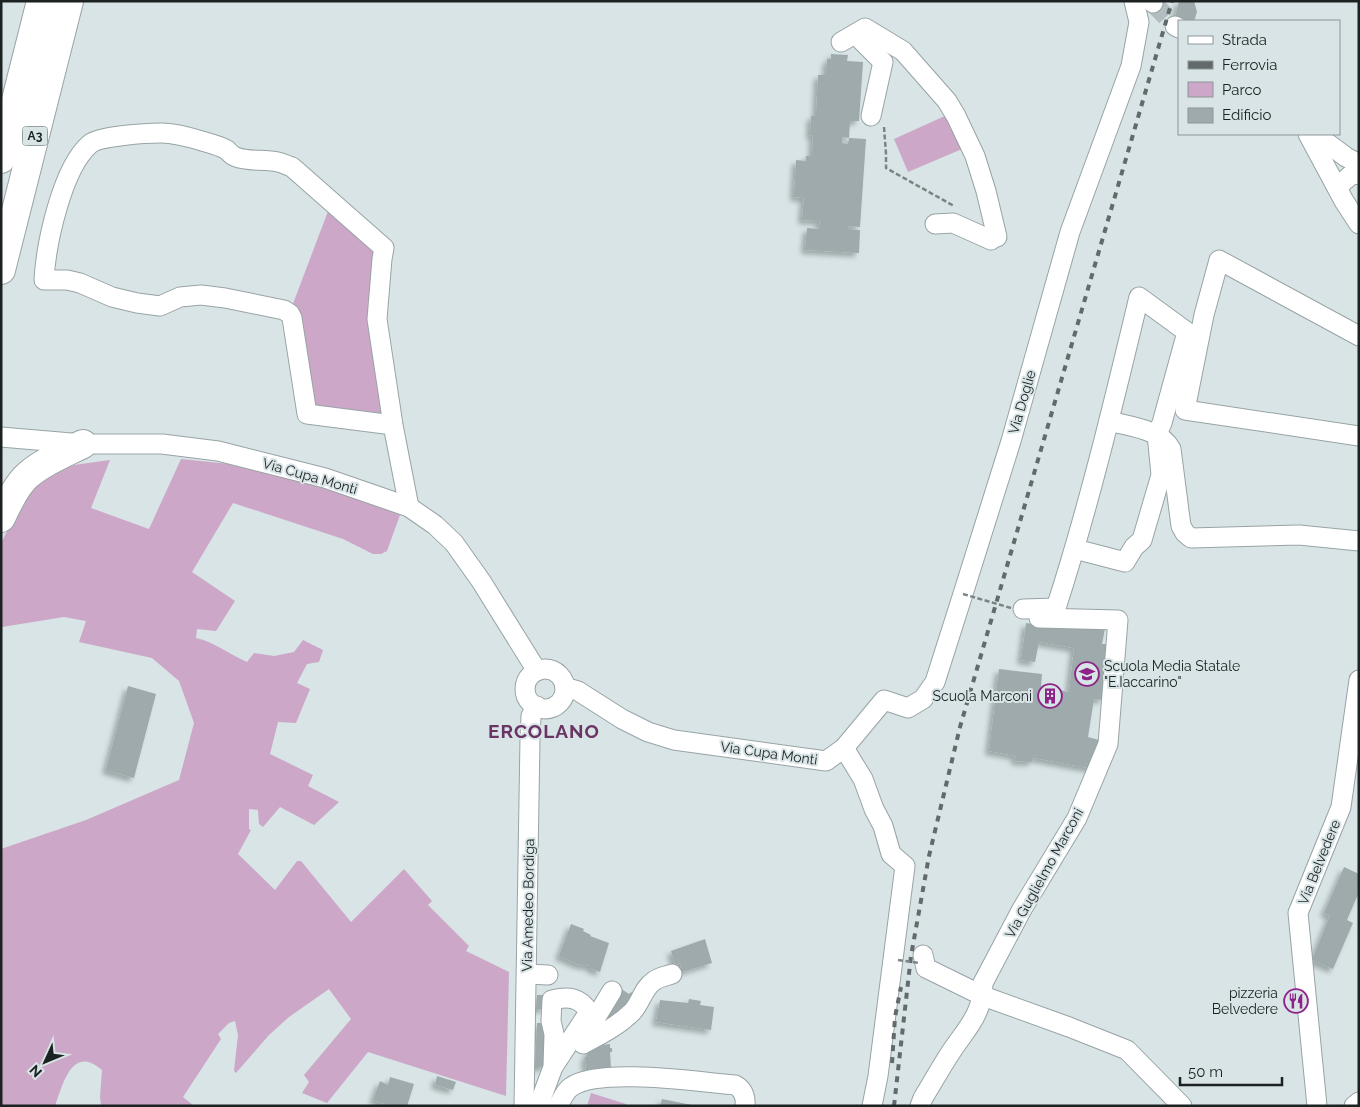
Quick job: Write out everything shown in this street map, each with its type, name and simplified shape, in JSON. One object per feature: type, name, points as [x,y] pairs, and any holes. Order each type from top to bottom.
[{"type":"highway","points":[[1,102],[22,32],[35,1]]},
{"type":"highway","name":"A3","points":[[1,159],[41,1]]},
{"type":"highway","name":"A3","points":[[1,270],[69,1]]},
{"type":"highway","points":[[1,518],[27,475],[84,444]]},
{"type":"street","name":"Via Doglie","points":[[844,748],[884,700],[908,708],[923,699],[934,682],[1011,440],[1070,232],[1131,66],[1139,22],[1134,1]]},
{"type":"street","points":[[877,121],[883,62],[848,38],[865,28],[903,52],[947,101],[975,156],[986,190],[994,238],[953,223],[935,224]]},
{"type":"street","points":[[393,425],[307,414],[292,318],[284,310],[225,298],[201,296],[180,297],[160,306],[112,297],[80,283],[67,280],[44,280],[45,262],[61,198],[69,176],[81,154],[91,143],[102,139],[161,133],[204,141],[226,150],[237,158],[278,162],[292,167],[384,248],[377,319],[408,507]]},
{"type":"street","points":[[1309,135],[1346,194],[1359,224]]},
{"type":"street","points":[[1316,135],[1346,157],[1359,164]]},
{"type":"street","points":[[1346,194],[1351,175],[1359,174]]},
{"type":"street","points":[[1359,336],[1219,260],[1204,315],[1185,410],[1359,436]]},
{"type":"street","points":[[1016,612],[1056,608],[1075,549],[1139,297],[1187,332],[1162,423],[1157,434],[1161,475],[1142,540],[1134,547],[1125,562],[1075,549]]},
{"type":"street","points":[[1109,421],[1157,434],[1167,441],[1171,449],[1181,526],[1184,533],[1191,538],[1299,535],[1359,541]]},
{"type":"street","name":"Via Cupa Monti","points":[[1,437],[84,444],[162,444],[218,451],[325,478],[408,507],[435,526],[454,543],[481,581],[537,670]]},
{"type":"street","name":"Via Guglielmo Marconi","points":[[983,996],[983,983],[1022,910],[1077,818],[1108,744],[1118,620],[1016,612]]},
{"type":"street","points":[[537,670],[552,670],[563,679],[565,687],[564,696],[554,707],[537,706],[527,697],[526,683],[537,670]]},
{"type":"street","name":"Via Belvedere","points":[[1317,1106],[1298,913],[1341,807],[1359,680]]},
{"type":"street","name":"Via Cupa Monti","points":[[565,687],[578,691],[622,719],[648,732],[674,740],[826,761],[844,748]]},
{"type":"street","name":"Via Amedeo Bordiga","points":[[524,1106],[530,738],[531,716],[537,706]]},
{"type":"street","points":[[844,748],[863,779],[874,809],[883,826],[891,854],[905,866],[878,1076],[872,1106]]},
{"type":"street","points":[[921,959],[926,968],[983,996],[1127,1050],[1182,1106]]},
{"type":"street","points":[[527,974],[548,975]]},
{"type":"street","points":[[583,1044],[608,1031],[632,1012],[645,990],[654,981],[672,974]]},
{"type":"street","points":[[546,1106],[555,1084],[583,1044],[588,1031],[612,991]]},
{"type":"street","points":[[920,1106],[953,1049],[977,1016],[983,996]]},
{"type":"street","points":[[536,1106],[540,1102],[554,1067]]},
{"type":"street","points":[[558,1106],[566,1091],[579,1083],[595,1079],[626,1076],[735,1085],[740,1088],[744,1096],[745,1106]]},
{"type":"street","points":[[1354,1106],[1359,1102]]},
{"type":"path","points":[[877,121],[886,154],[886,168],[958,208]]},
{"type":"path","points":[[963,594],[1016,612]]},
{"type":"path","points":[[898,960],[921,959]]},
{"type":"green space","points":[[947,115],[962,149],[908,172],[894,139]]},
{"type":"green space","points":[[330,206],[377,248],[383,419],[313,408],[291,309]]},
{"type":"green space","points":[[181,459],[268,468],[400,515],[387,551],[381,554],[373,554],[343,539],[233,503],[192,572],[235,601],[216,631],[197,629],[196,638],[215,645],[247,662],[254,653],[274,656],[294,652],[303,640],[323,650],[319,662],[307,664],[297,683],[310,689],[296,723],[278,722],[270,754],[313,775],[308,786],[339,802],[314,825],[280,807],[263,827],[259,824],[258,810],[249,809],[249,829],[251,830],[238,854],[275,890],[297,861],[301,861],[351,922],[404,869],[432,901],[428,905],[469,946],[466,951],[509,972],[506,1096],[368,1052],[327,1103],[302,1093],[309,1082],[304,1075],[351,1019],[329,989],[289,1017],[269,1035],[236,1073],[234,1071],[238,1035],[235,1021],[229,1023],[218,1034],[221,1039],[183,1097],[194,1106],[101,1106],[102,1070],[92,1063],[83,1062],[76,1064],[70,1070],[65,1078],[55,1106],[1,1106],[1,849],[86,820],[179,780],[194,723],[179,681],[152,658],[79,642],[86,621],[64,617],[2,627],[1,543],[24,499],[50,474],[74,465],[110,460],[91,508],[149,529]]},
{"type":"green space","points":[[591,1093],[626,1104],[626,1106],[587,1106]]},
{"type":"building","points":[[1179,1],[1194,1],[1197,12],[1194,20],[1175,17]]},
{"type":"building","points":[[831,54],[848,55],[847,61],[863,62],[859,121],[850,121],[849,138],[866,139],[860,227],[848,226],[848,229],[860,230],[859,253],[805,250],[807,228],[819,229],[820,221],[802,220],[804,198],[794,197],[796,160],[806,161],[806,156],[812,156],[811,116],[816,116],[818,75],[826,75],[827,59],[831,59]],"holes":[[[842,137],[849,138],[848,144],[842,143]]]},
{"type":"building","name":"Scuola Marconi","points":[[1026,623],[1064,629],[1065,625],[1093,625],[1091,629],[1105,629],[1102,644],[1111,644],[1103,700],[1094,699],[1088,737],[1099,740],[1094,769],[1034,758],[1031,762],[1014,761],[1016,756],[989,751],[999,669],[1042,674],[1041,687],[1069,692],[1074,648],[1039,642],[1035,662],[1021,660]]},
{"type":"building","points":[[128,686],[156,694],[134,778],[106,770]]},
{"type":"building","points":[[1344,867],[1359,874],[1359,892],[1347,920],[1353,923],[1333,969],[1312,960],[1330,915],[1324,913]]},
{"type":"building","points":[[571,924],[584,929],[583,931],[590,936],[609,943],[600,972],[590,968],[590,966],[577,964],[559,956]]},
{"type":"building","points":[[705,939],[712,963],[682,972],[680,963],[675,965],[671,951]]},
{"type":"building","points":[[620,988],[629,994],[631,992],[637,997],[615,1023],[603,1014]]},
{"type":"building","points":[[537,995],[546,995],[545,1009],[536,1009]]},
{"type":"building","points":[[689,999],[701,1001],[700,1005],[714,1007],[711,1030],[656,1022],[660,1000],[688,1003]]},
{"type":"building","points":[[537,1023],[546,1023],[546,1067],[535,1067]]},
{"type":"building","points":[[601,1042],[602,1045],[610,1044],[610,1048],[612,1048],[612,1052],[610,1052],[611,1068],[586,1069],[585,1057],[587,1057],[587,1053],[590,1053],[590,1043]]},
{"type":"building","points":[[437,1076],[456,1082],[453,1090],[435,1085]]},
{"type":"building","points":[[390,1077],[414,1084],[407,1106],[391,1106],[373,1100],[380,1081],[388,1085]]},
{"type":"building","points":[[662,1099],[692,1105],[692,1106],[660,1106]]},
{"type":"tunnel","points":[[1153,3],[1175,26]]},
{"type":"railway","points":[[894,1106],[911,956],[929,856],[960,727],[1172,1]]},
{"type":"railway","points":[[892,1063],[895,1017],[901,987]]},
{"type":"place","name":"Scuola Media Statale \"E.Iaccarino\"","points":[[1087,674]]},
{"type":"place","name":"Scuola Marconi","points":[[1050,696]]},
{"type":"place","name":"pizzeria Belvedere","points":[[1296,1001]]},
{"type":"district","name":"ERCOLANO","points":[[544,731]]}]
